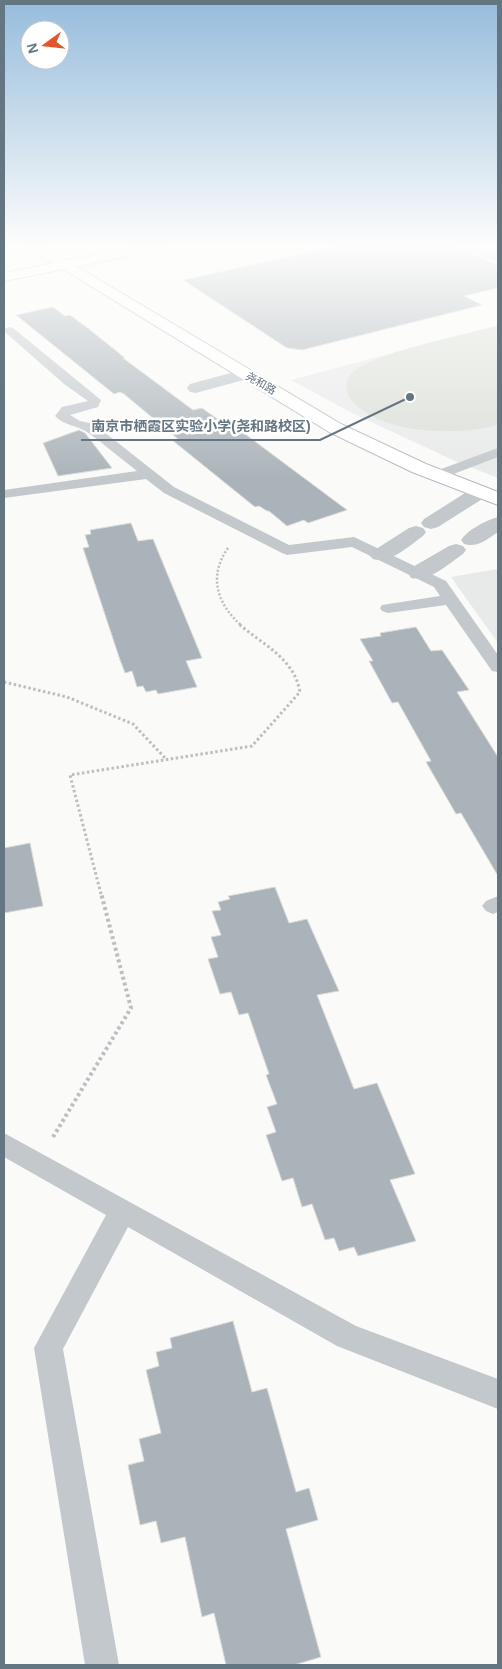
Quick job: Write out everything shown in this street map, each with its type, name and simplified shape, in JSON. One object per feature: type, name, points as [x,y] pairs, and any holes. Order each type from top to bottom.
[{"type":"main road","name":"尧和路","points":[[168,325],[335,428],[438,475],[489,495]]},
{"type":"street","points":[[196,388],[245,374]]},
{"type":"street","points":[[380,555],[424,527],[489,495]]},
{"type":"street","points":[[419,573],[498,523]]},
{"type":"lane","points":[[9,330],[68,381],[95,400],[93,404],[67,410],[62,416],[76,424],[90,427],[169,490],[287,550],[354,542],[440,584],[498,667]]},
{"type":"lane","points":[[438,475],[498,452]]},
{"type":"lane","points":[[4,494],[149,474]]},
{"type":"lane","points":[[388,608],[451,599]]},
{"type":"lane","points":[[4,1144],[347,1336],[498,1394]]},
{"type":"lane","points":[[102,1665],[48,1348],[123,1210]]},
{"type":"path","points":[[37,1162],[131,1008],[70,775],[252,746],[300,692],[296,674],[276,652],[232,619],[219,600],[216,579],[224,552],[244,528]]},
{"type":"path","points":[[4,682],[67,697],[134,724],[166,760]]},
{"type":"shaded area","points":[[498,325],[498,478],[455,461],[354,414],[291,380]]},
{"type":"shaded area","points":[[498,326],[498,425],[462,431],[420,430],[399,426],[380,420],[363,411],[349,396],[346,388],[348,378],[353,372],[364,365],[399,351]]},
{"type":"shaded area","points":[[498,569],[498,643],[451,577]]},
{"type":"building","points":[[28,325],[83,325],[125,358],[123,358],[193,410],[202,408],[219,420],[225,419],[347,510],[308,523],[304,520],[287,526],[269,511],[259,506],[255,507],[172,440],[178,439],[124,394],[120,392],[114,394]]},
{"type":"building","points":[[252,325],[402,325],[302,350],[287,348]]},
{"type":"building","points":[[79,430],[85,433],[112,468],[58,476],[43,443]]},
{"type":"building","points":[[131,523],[138,541],[153,539],[202,658],[186,661],[197,687],[158,694],[156,690],[146,692],[143,686],[137,687],[132,671],[125,673],[83,548],[89,547],[85,535],[91,534],[90,530]]},
{"type":"building","points":[[416,627],[431,651],[442,650],[469,690],[457,692],[498,757],[498,876],[461,813],[456,814],[426,762],[431,761],[398,702],[392,703],[369,661],[373,661],[360,639],[381,636],[380,633]]},
{"type":"building","points":[[30,843],[43,906],[4,913],[4,848]]},
{"type":"building","points":[[275,887],[289,923],[307,919],[339,991],[317,995],[354,1089],[377,1083],[415,1174],[390,1180],[416,1241],[358,1256],[354,1247],[339,1251],[334,1238],[325,1240],[312,1204],[302,1207],[293,1178],[282,1181],[266,1135],[276,1132],[267,1107],[277,1104],[266,1075],[269,1074],[248,1013],[239,1015],[231,992],[220,994],[208,959],[218,957],[211,937],[221,935],[212,911],[221,910],[218,902],[230,899],[228,896]]},
{"type":"building","points":[[233,1321],[252,1392],[267,1388],[296,1492],[309,1488],[318,1520],[286,1529],[321,1657],[294,1665],[226,1665],[214,1613],[202,1617],[185,1537],[161,1543],[156,1521],[140,1525],[128,1465],[144,1461],[139,1439],[161,1433],[146,1370],[159,1366],[156,1352],[172,1348],[170,1338]]},
{"type":"place","name":"南京市栖霞区实验小学(尧和路校区)","points":[[410,397]]}]
